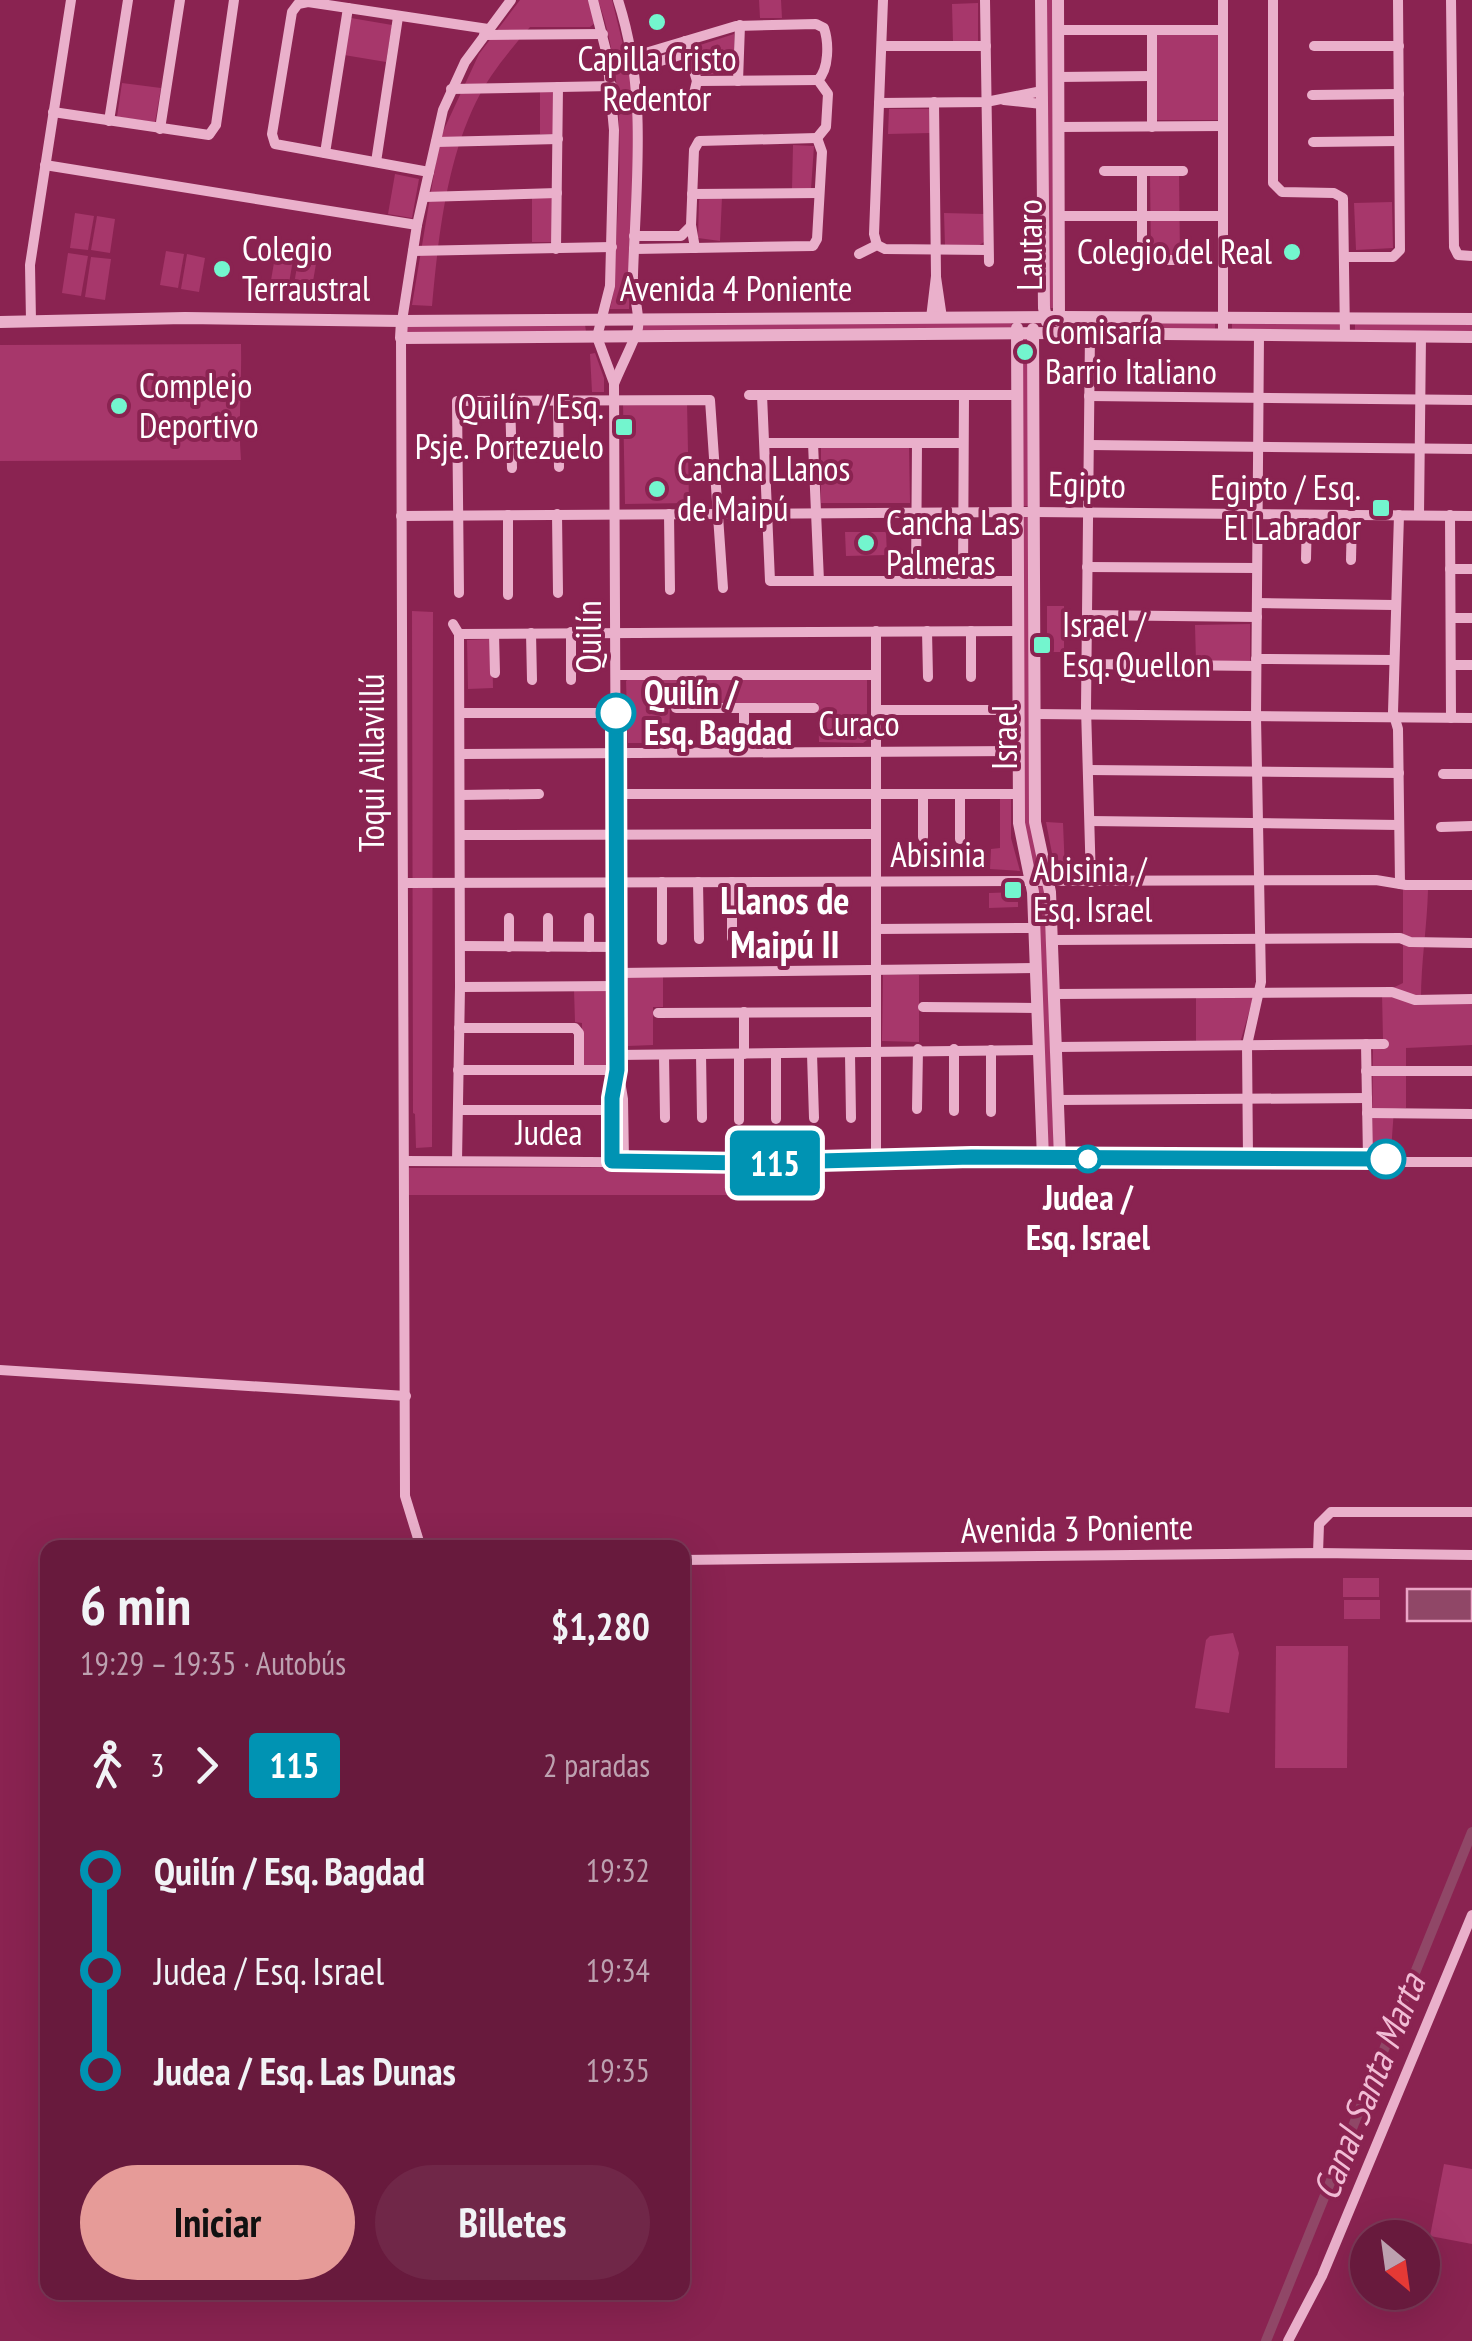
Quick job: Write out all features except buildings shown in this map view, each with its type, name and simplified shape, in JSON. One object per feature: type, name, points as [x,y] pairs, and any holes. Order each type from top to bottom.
[{"type":"street","points":[[32,321],[29,276],[71,0]]},
{"type":"street","points":[[109,121],[128,0]]},
{"type":"street","points":[[160,129],[180,0]]},
{"type":"street","points":[[53,112],[203,136],[212,134],[234,0]]},
{"type":"street","name":"Toqui Aillavillú","points":[[419,1540],[405,1496],[402,321],[417,225],[451,88],[511,0]]},
{"type":"street","points":[[593,0],[612,86],[614,177],[610,286],[596,336]]},
{"type":"street","points":[[618,0],[639,103],[633,289],[637,336]]},
{"type":"street","points":[[884,0],[874,234],[877,245],[885,249],[989,256],[985,0]]},
{"type":"street","name":"Lautaro","points":[[1042,0],[1045,317],[1054,333]]},
{"type":"street","name":"Lautaro","points":[[1054,333],[1060,317],[1058,0]]},
{"type":"street","points":[[1223,0],[1224,335]]},
{"type":"street","points":[[1273,0],[1274,184],[1282,192],[1334,192],[1342,196],[1345,336]]},
{"type":"street","points":[[1345,258],[1391,257],[1399,252],[1398,0]]},
{"type":"street","points":[[1451,0],[1454,247],[1458,255],[1472,256]]},
{"type":"street","points":[[429,172],[275,144],[272,134],[292,12],[298,4],[308,2],[486,32],[602,34]]},
{"type":"street","points":[[325,153],[348,8]]},
{"type":"street","points":[[376,162],[398,17]]},
{"type":"street","points":[[633,63],[740,25],[816,24],[824,28],[826,35],[826,68],[818,80]]},
{"type":"street","points":[[738,81],[740,25]]},
{"type":"street","points":[[1058,30],[1223,30]]},
{"type":"street","points":[[1152,30],[1152,126]]},
{"type":"street","points":[[882,46],[986,46]]},
{"type":"street","points":[[1314,46],[1398,46]]},
{"type":"street","points":[[686,47],[697,81],[692,102]]},
{"type":"street","points":[[1058,76],[1151,76]]},
{"type":"street","points":[[697,81],[818,80]]},
{"type":"street","points":[[696,248],[691,225],[694,150],[698,141],[817,138],[826,127],[828,94],[818,80]]},
{"type":"street","points":[[451,88],[612,86]]},
{"type":"street","points":[[556,248],[558,87]]},
{"type":"street","points":[[1312,94],[1399,94]]},
{"type":"street","points":[[880,103],[1042,98]]},
{"type":"street","points":[[934,102],[936,318]]},
{"type":"street","points":[[1059,127],[1223,126]]},
{"type":"street","points":[[634,242],[696,248],[808,247],[816,242],[822,152],[817,138]]},
{"type":"street","points":[[436,142],[558,140]]},
{"type":"street","points":[[1313,142],[1400,141]]},
{"type":"street","points":[[45,165],[417,225]]},
{"type":"street","points":[[614,177],[625,168],[636,178]]},
{"type":"street","points":[[1104,171],[1183,171]]},
{"type":"street","points":[[1142,171],[1142,260]]},
{"type":"street","points":[[424,197],[557,193]]},
{"type":"street","points":[[692,194],[819,194]]},
{"type":"street","points":[[1043,198],[1059,198]]},
{"type":"street","points":[[1060,216],[1223,216]]},
{"type":"street","points":[[634,242],[681,236],[691,225]]},
{"type":"street","points":[[860,254],[877,245]]},
{"type":"street","points":[[414,252],[612,248]]},
{"type":"street","points":[[1106,260],[1184,260]]},
{"type":"street","name":"Avenida 4 Poniente","points":[[0,322],[185,318],[1472,320]]},
{"type":"street","points":[[1022,318],[1034,333]]},
{"type":"street","name":"Israel","points":[[1022,318],[1017,334],[1019,830],[1031,882],[1043,1159]]},
{"type":"street","name":"Avenida 4 Poniente","points":[[402,338],[1034,333],[1472,337]]},
{"type":"street","name":"Israel","points":[[1034,333],[1035,822],[1048,882],[1053,940],[1060,1159]]},
{"type":"street","points":[[1090,333],[1086,664],[1091,882]]},
{"type":"street","points":[[1248,1158],[1248,1046],[1260,993],[1261,938],[1256,717],[1260,335]]},
{"type":"street","name":"Quilín","points":[[596,336],[614,384]]},
{"type":"street","name":"Quilín","points":[[618,1161],[612,1110],[617,1070],[614,384],[626,350],[637,336]]},
{"type":"street","points":[[1419,516],[1421,336]]},
{"type":"street","points":[[748,394],[1017,395]]},
{"type":"street","points":[[762,394],[770,581],[1018,581]]},
{"type":"street","points":[[964,395],[964,581]]},
{"type":"street","points":[[1089,396],[1472,400]]},
{"type":"street","points":[[558,399],[559,466]]},
{"type":"street","points":[[458,593],[457,400],[710,400],[722,588]]},
{"type":"street","points":[[510,400],[512,468]]},
{"type":"street","points":[[765,443],[964,442]]},
{"type":"street","points":[[813,443],[819,581]]},
{"type":"street","points":[[916,581],[917,443]]},
{"type":"street","points":[[1088,444],[1472,449]]},
{"type":"street","name":"Egipto","points":[[401,516],[916,512],[1472,516]]},
{"type":"street","points":[[558,514],[558,594]]},
{"type":"street","points":[[669,514],[670,590]]},
{"type":"street","points":[[508,515],[508,594]]},
{"type":"street","points":[[1306,558],[1307,515]]},
{"type":"street","points":[[1352,515],[1352,560]]},
{"type":"street","points":[[1398,515],[1393,660],[1400,884]]},
{"type":"street","points":[[1450,516],[1451,718]]},
{"type":"street","points":[[1087,566],[1257,568]]},
{"type":"street","points":[[1450,570],[1472,569]]},
{"type":"street","points":[[1257,604],[1394,605]]},
{"type":"street","points":[[1086,615],[1257,617]]},
{"type":"street","points":[[1451,618],[1472,618]]},
{"type":"street","points":[[456,1161],[460,987],[457,629],[494,634],[1018,631]]},
{"type":"street","points":[[970,631],[971,678]]},
{"type":"street","points":[[571,632],[571,680]]},
{"type":"street","points":[[876,632],[876,1160]]},
{"type":"street","points":[[927,632],[928,677]]},
{"type":"street","points":[[531,633],[532,680]]},
{"type":"street","points":[[494,634],[495,673]]},
{"type":"street","points":[[1086,664],[1393,660]]},
{"type":"street","points":[[1451,665],[1472,665]]},
{"type":"street","points":[[616,676],[876,675]]},
{"type":"street","points":[[676,708],[814,708]]},
{"type":"street","points":[[744,708],[744,752]]},
{"type":"street","points":[[876,710],[1018,710]]},
{"type":"street","points":[[460,713],[616,713]]},
{"type":"street","points":[[1034,714],[1472,718]]},
{"type":"street","name":"Curaco","points":[[460,754],[1018,751]]},
{"type":"street","points":[[1089,770],[1399,773]]},
{"type":"street","points":[[1443,774],[1472,774]]},
{"type":"street","points":[[460,795],[539,794]]},
{"type":"street","points":[[616,794],[1019,794]]},
{"type":"street","points":[[923,794],[923,837]]},
{"type":"street","points":[[960,794],[960,840]]},
{"type":"street","points":[[1090,821],[1400,825]]},
{"type":"street","points":[[1442,826],[1472,826]]},
{"type":"street","points":[[460,835],[876,834]]},
{"type":"street","name":"Abisinia","points":[[403,882],[1376,880],[1472,885]]},
{"type":"street","points":[[662,882],[662,940]]},
{"type":"street","points":[[698,882],[699,939]]},
{"type":"street","points":[[732,882],[732,938]]},
{"type":"street","points":[[509,918],[509,946]]},
{"type":"street","points":[[548,918],[548,946]]},
{"type":"street","points":[[589,918],[589,947]]},
{"type":"street","points":[[876,929],[1034,928]]},
{"type":"street","points":[[1053,940],[1400,938],[1410,942],[1472,943]]},
{"type":"street","points":[[460,946],[617,947]]},
{"type":"street","points":[[617,973],[1036,968]]},
{"type":"street","points":[[460,987],[617,986]]},
{"type":"street","points":[[1055,994],[1392,992],[1415,1000],[1472,999]]},
{"type":"street","points":[[923,1007],[1036,1008]]},
{"type":"street","points":[[739,1120],[744,1012]]},
{"type":"street","points":[[658,1013],[876,1012]]},
{"type":"street","points":[[459,1028],[576,1028],[580,1070]]},
{"type":"street","points":[[1366,1044],[1368,1158]]},
{"type":"street","points":[[1056,1047],[1384,1044]]},
{"type":"street","points":[[917,1110],[918,1049]]},
{"type":"street","points":[[954,1050],[954,1111]]},
{"type":"street","points":[[991,1050],[991,1112]]},
{"type":"street","points":[[617,1055],[1038,1050]]},
{"type":"street","points":[[664,1054],[664,1118]]},
{"type":"street","points":[[701,1054],[702,1118]]},
{"type":"street","points":[[776,1054],[776,1118]]},
{"type":"street","points":[[812,1054],[814,1118]]},
{"type":"street","points":[[850,1054],[851,1118]]},
{"type":"street","points":[[458,1070],[617,1070]]},
{"type":"street","name":"Quilín","points":[[617,1070],[623,1100],[618,1161]]},
{"type":"street","points":[[1366,1071],[1472,1070]]},
{"type":"street","points":[[1058,1100],[1367,1098]]},
{"type":"street","points":[[458,1110],[612,1110]]},
{"type":"street","points":[[1367,1113],[1472,1114]]},
{"type":"street","name":"Judea","points":[[406,1161],[972,1157],[1472,1162]]},
{"type":"street","points":[[0,1370],[406,1396]]},
{"type":"street","points":[[1318,1553],[1319,1524],[1331,1512],[1472,1512]]},
{"type":"street","name":"Avenida 3 Poniente","points":[[690,1560],[1472,1555]]},
{"type":"street","points":[[1288,2341],[1322,2276],[1472,1914]]},
{"type":"shaded area","points":[[520,0],[588,0],[595,23],[590,27],[530,27],[487,82],[466,126],[450,176],[432,306],[412,305],[440,138],[479,54]]},
{"type":"shaded area","points":[[598,0],[612,0],[631,77],[635,120],[629,309],[610,309],[620,144],[615,71]]},
{"type":"shaded area","points":[[759,0],[781,0],[782,18],[760,18]]},
{"type":"shaded area","points":[[1046,0],[1053,0],[1057,308],[1049,308]]},
{"type":"shaded area","points":[[978,3],[978,42],[953,42],[952,4]]},
{"type":"shaded area","points":[[351,18],[392,25],[386,62],[344,55]]},
{"type":"shaded area","points":[[734,34],[734,73],[701,75],[697,46]]},
{"type":"shaded area","points":[[1157,34],[1218,34],[1219,120],[1157,120]]},
{"type":"shaded area","points":[[122,83],[161,88],[155,122],[117,117]]},
{"type":"shaded area","points":[[540,91],[555,91],[555,134],[540,134]]},
{"type":"shaded area","points":[[889,109],[929,109],[930,133],[888,134]]},
{"type":"shaded area","points":[[793,145],[814,146],[811,189],[792,190]]},
{"type":"shaded area","points":[[1179,173],[1180,257],[1151,257],[1150,174]]},
{"type":"shaded area","points":[[395,174],[419,179],[412,218],[388,214]]},
{"type":"shaded area","points":[[702,197],[722,197],[720,241],[698,238]]},
{"type":"shaded area","points":[[532,198],[553,198],[552,242],[532,242]]},
{"type":"shaded area","points":[[1392,202],[1393,248],[1356,250],[1354,203]]},
{"type":"shaded area","points":[[75,213],[94,216],[88,250],[70,248]]},
{"type":"shaded area","points":[[944,213],[984,214],[984,242],[978,246],[945,246]]},
{"type":"shaded area","points":[[97,216],[115,219],[110,253],[91,250]]},
{"type":"shaded area","points":[[166,251],[184,254],[178,288],[160,285]]},
{"type":"shaded area","points":[[276,251],[294,254],[288,289],[270,286]]},
{"type":"shaded area","points":[[68,253],[88,256],[81,296],[62,293]]},
{"type":"shaded area","points":[[187,254],[205,258],[199,292],[181,289]]},
{"type":"shaded area","points":[[299,255],[317,258],[311,293],[293,290]]},
{"type":"shaded area","points":[[91,257],[111,259],[105,300],[85,297]]},
{"type":"shaded area","points":[[1071,320],[1215,323],[1215,330],[1069,328]]},
{"type":"shaded area","points":[[1012,321],[1011,329],[641,332],[641,323]]},
{"type":"shaded area","points":[[1232,321],[1340,322],[1340,329],[1232,329]]},
{"type":"shaded area","points":[[1355,323],[1472,323],[1472,332],[1355,332]]},
{"type":"shaded area","points":[[585,324],[586,332],[406,332],[406,326]]},
{"type":"shaded area","points":[[1022,335],[1028,336],[1029,506],[1023,506]]},
{"type":"shaded area","name":"Complejo Deportivo","points":[[241,344],[241,460],[0,461],[0,345]]},
{"type":"shaded area","points":[[595,353],[604,378],[604,392],[592,392],[590,354]]},
{"type":"shaded area","points":[[687,401],[689,503],[625,504],[623,403]]},
{"type":"shaded area","points":[[821,447],[909,447],[910,503],[821,503]]},
{"type":"shaded area","points":[[1022,517],[1029,517],[1040,872],[1034,873],[1023,835]]},
{"type":"shaded area","name":"Cancha Las Palmeras","points":[[845,532],[886,532],[887,555],[846,556]]},
{"type":"shaded area","points":[[1047,606],[1064,606],[1064,652],[1047,652]]},
{"type":"shaded area","points":[[412,611],[433,612],[432,1147],[416,1148],[413,1113]]},
{"type":"shaded area","points":[[1250,624],[1250,661],[1196,662],[1195,625]]},
{"type":"shaded area","points":[[492,639],[493,688],[468,689],[467,640]]},
{"type":"shaded area","points":[[629,678],[867,679],[867,740],[819,742],[818,703],[670,704],[669,743],[628,743]]},
{"type":"shaded area","points":[[1000,799],[1011,799],[1011,838],[1020,871],[990,869],[991,849],[1000,848]]},
{"type":"shaded area","points":[[1046,822],[1063,823],[1065,871],[1055,869]]},
{"type":"shaded area","points":[[1044,886],[1054,1152],[1048,1151],[1037,887]]},
{"type":"shaded area","points":[[1403,888],[1428,890],[1421,1000],[1472,1000],[1472,1045],[1406,1048],[1406,1108],[1394,1109],[1391,1151],[1372,1150],[1373,1041],[1383,1040],[1382,993],[1403,983]]},
{"type":"shaded area","points":[[1018,892],[1018,907],[989,908],[989,893]]},
{"type":"shaded area","points":[[883,975],[919,975],[919,1042],[882,1041]]},
{"type":"shaded area","points":[[627,976],[663,976],[663,1007],[653,1007],[653,1045],[628,1046]]},
{"type":"shaded area","points":[[609,989],[609,1066],[582,1066],[582,1023],[575,1022],[574,990]]},
{"type":"shaded area","points":[[1196,998],[1253,998],[1240,1043],[1196,1043]]},
{"type":"shaded area","points":[[750,1167],[746,1195],[408,1195],[408,1168]]},
{"type":"shaded area","points":[[1343,1578],[1379,1578],[1379,1597],[1343,1597]]},
{"type":"shaded area","points":[[1407,1589],[1472,1589],[1472,1621],[1407,1621]]},
{"type":"shaded area","points":[[1344,1600],[1380,1600],[1380,1619],[1344,1619]]},
{"type":"shaded area","points":[[1233,1633],[1239,1653],[1229,1713],[1195,1708],[1206,1640]]},
{"type":"shaded area","points":[[1276,1646],[1348,1646],[1347,1768],[1275,1768]]},
{"type":"shaded area","points":[[1444,2164],[1472,2169],[1472,2244],[1440,2238],[1440,2220],[1433,2220]]},
{"type":"waterway","name":"Canal Santa Marta","points":[[1266,2341],[1472,1832]]},
{"type":"bus line","name":"115","points":[[616,713],[617,1070],[612,1098],[612,1161],[745,1163],[972,1157],[1386,1159]]},
{"type":"place","name":"Capilla Cristo Redentor","points":[[657,22]]},
{"type":"place","name":"Colegio del Real","points":[[1292,252]]},
{"type":"place","name":"Colegio Terraustral","points":[[222,269]]},
{"type":"place","name":"Comisaría Barrio Italiano","points":[[1025,352]]},
{"type":"place","name":"Complejo Deportivo","points":[[119,406]]},
{"type":"place","name":"Quilín / Esq. Psje. Portezuelo","points":[[624,427]]},
{"type":"place","name":"Cancha Llanos de Maipú","points":[[657,489]]},
{"type":"place","name":"Egipto / Esq. El Labrador","points":[[1381,508]]},
{"type":"place","name":"Cancha Las Palmeras","points":[[866,543]]},
{"type":"place","name":"Israel / Esq. Quellon","points":[[1042,645]]},
{"type":"place","name":"Quilín / Esq. Bagdad","points":[[616,713]]},
{"type":"place","name":"Abisinia / Esq. Israel","points":[[1013,890]]},
{"type":"place","name":"Judea / Esq. Israel","points":[[1088,1159]]},
{"type":"district","name":"Llanos de Maipú II","points":[[785,923]]}]
